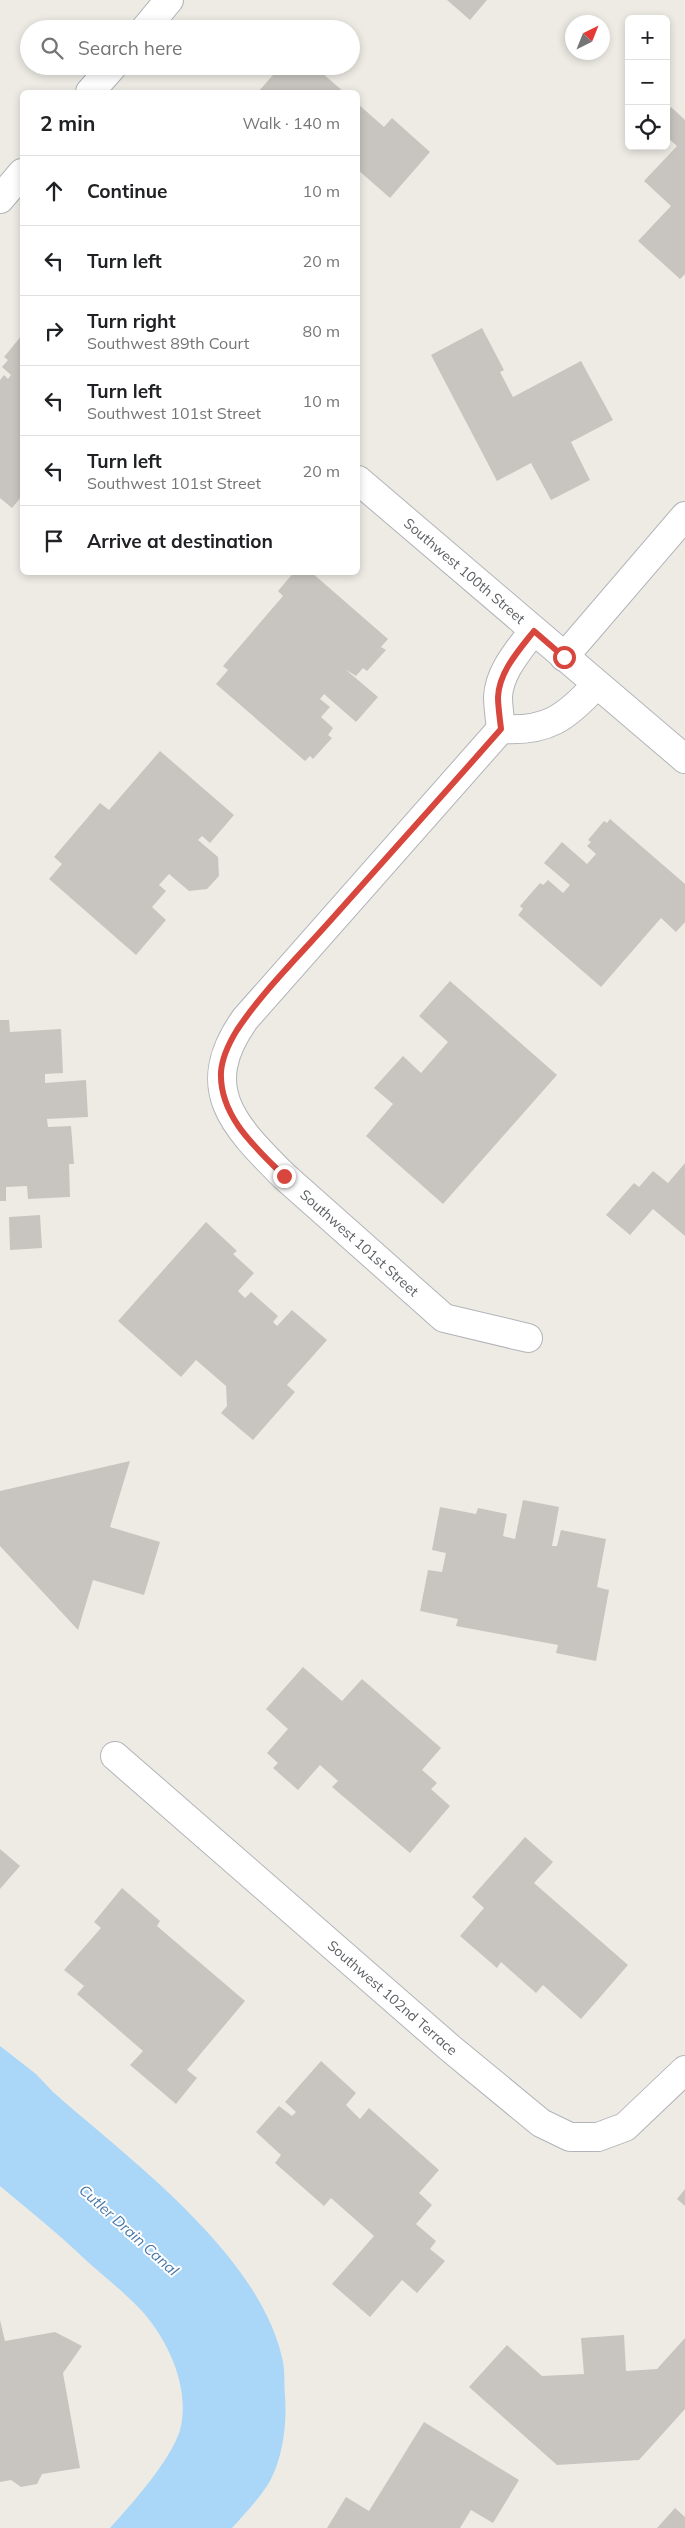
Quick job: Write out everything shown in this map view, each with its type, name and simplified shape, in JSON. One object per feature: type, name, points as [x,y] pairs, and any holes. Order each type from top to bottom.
[{"type":"street","points":[[152,20],[169,0]]},
{"type":"street","points":[[92,90],[105,75]]},
{"type":"street","name":"Southwest 100th Street","points":[[360,482],[685,759]]},
{"type":"street","points":[[564,657],[685,516]]},
{"type":"street","points":[[534,631],[514,656],[505,673],[498,696],[501,729],[526,730],[545,724],[567,713],[596,685]]},
{"type":"street","name":"Southwest 101st Street","points":[[501,729],[245,1019],[228,1047],[221,1071],[221,1086],[233,1119],[259,1151],[284,1176],[444,1318],[528,1338]]},
{"type":"street","name":"Southwest 102nd Terrace","points":[[115,1756],[450,2048],[541,2123],[570,2137],[598,2137],[626,2127],[685,2070]]},
{"type":"water","name":"Cutler Drain Canal","points":[[0,2046],[36,2074],[53,2092],[154,2179],[189,2213],[221,2248],[249,2285],[270,2323],[284,2366],[285,2429],[281,2451],[270,2481],[232,2528],[110,2528],[160,2468],[175,2442],[180,2430],[183,2414],[180,2381],[168,2349],[140,2309],[56,2233],[0,2186]]},
{"type":"building","points":[[447,0],[487,0],[470,20]]},
{"type":"building","points":[[273,75],[324,75],[342,90],[260,90]]},
{"type":"building","points":[[360,106],[384,127],[392,118],[430,152],[390,198],[360,172]]},
{"type":"building","points":[[670,108],[685,120],[685,274],[680,279],[638,241],[671,206],[644,181],[677,146],[670,140]]},
{"type":"building","points":[[482,328],[504,370],[500,372],[513,397],[581,361],[613,420],[571,442],[590,480],[551,500],[531,463],[497,481],[431,355]]},
{"type":"building","points":[[20,337],[20,498],[12,508],[0,498],[0,380],[4,375],[8,379],[11,375],[2,367],[8,360],[4,357]]},
{"type":"building","points":[[291,575],[314,575],[388,639],[381,647],[386,650],[367,671],[363,668],[356,676],[345,669],[378,697],[356,722],[324,694],[320,699],[330,707],[321,717],[333,728],[328,735],[332,738],[313,759],[310,756],[305,761],[216,684],[228,670],[223,666],[283,596],[278,591]]},
{"type":"building","points":[[160,751],[234,815],[210,843],[202,836],[198,840],[218,857],[219,876],[207,889],[189,891],[169,874],[159,885],[166,891],[152,907],[166,920],[136,955],[49,879],[62,864],[54,857],[100,803],[109,810]]},
{"type":"building","points":[[610,819],[685,884],[685,922],[676,932],[661,918],[601,987],[518,915],[523,909],[520,906],[540,883],[543,885],[548,880],[563,893],[570,885],[544,863],[562,842],[587,864],[596,854],[587,846],[591,842],[588,840],[604,821],[607,823]]},
{"type":"building","points":[[450,981],[557,1075],[443,1204],[366,1136],[393,1104],[374,1088],[403,1056],[421,1073],[448,1042],[419,1016]]},
{"type":"building","points":[[0,1020],[9,1020],[10,1032],[61,1029],[63,1073],[45,1074],[45,1083],[86,1080],[88,1117],[47,1119],[48,1127],[71,1126],[74,1164],[69,1164],[70,1197],[28,1199],[27,1186],[6,1187],[6,1201],[0,1201]]},
{"type":"building","points":[[685,1163],[685,1236],[653,1209],[630,1235],[606,1215],[634,1183],[639,1187],[653,1171],[668,1183]]},
{"type":"building","points":[[40,1215],[42,1248],[10,1250],[9,1217]]},
{"type":"building","points":[[206,1222],[237,1251],[233,1254],[254,1273],[238,1291],[245,1298],[251,1292],[278,1316],[273,1322],[277,1326],[292,1310],[327,1340],[287,1385],[295,1392],[253,1440],[221,1413],[227,1406],[226,1386],[196,1360],[181,1377],[118,1321]]},
{"type":"building","points":[[130,1461],[110,1527],[160,1542],[144,1595],[93,1580],[78,1630],[0,1546],[0,1491]]},
{"type":"building","points":[[523,1500],[559,1507],[552,1546],[557,1546],[561,1530],[606,1539],[597,1587],[609,1590],[596,1661],[556,1653],[558,1645],[456,1626],[458,1619],[420,1611],[428,1570],[442,1572],[446,1553],[432,1550],[440,1507],[476,1514],[478,1508],[507,1514],[503,1536],[515,1539]]},
{"type":"building","points":[[303,1667],[342,1701],[362,1679],[441,1748],[422,1770],[437,1783],[431,1789],[450,1806],[410,1853],[332,1787],[338,1781],[320,1765],[298,1790],[273,1768],[278,1763],[267,1753],[288,1729],[266,1709]]},
{"type":"building","points":[[525,1837],[553,1862],[534,1883],[628,1965],[581,2019],[543,1985],[536,1993],[501,1962],[497,1968],[460,1936],[484,1908],[472,1897]]},
{"type":"building","points":[[0,1849],[20,1866],[0,1889]]},
{"type":"building","points":[[122,1888],[160,1921],[157,1926],[245,2001],[187,2070],[197,2078],[176,2104],[130,2065],[143,2051],[77,1994],[84,1986],[64,1970],[101,1928],[94,1922]]},
{"type":"building","points":[[321,2061],[356,2093],[346,2105],[360,2119],[369,2108],[439,2170],[419,2193],[432,2205],[416,2224],[436,2241],[430,2249],[445,2261],[417,2293],[402,2280],[370,2317],[332,2284],[374,2236],[331,2198],[324,2206],[275,2163],[281,2155],[256,2132],[279,2106],[292,2116],[296,2112],[285,2102]]},
{"type":"building","points":[[685,2189],[685,2206],[677,2199]]},
{"type":"building","points":[[0,2320],[5,2341],[55,2332],[82,2346],[63,2373],[80,2468],[42,2474],[37,2484],[21,2487],[11,2480],[0,2482]]},
{"type":"building","points":[[624,2335],[626,2371],[657,2369],[685,2338],[685,2409],[639,2460],[557,2465],[469,2387],[507,2345],[542,2376],[584,2374],[581,2338]]},
{"type":"building","points":[[424,2422],[519,2480],[493,2523],[471,2510],[460,2528],[327,2528],[346,2497],[369,2511]]},
{"type":"building","points":[[675,2508],[685,2517],[685,2528],[657,2528]]},
{"type":"route","points":[[284,1176],[245,1135],[233,1119],[226,1103],[221,1086],[221,1071],[224,1057],[236,1032],[294,962],[501,729],[498,696],[505,673],[514,656],[534,631],[564,657]]}]
